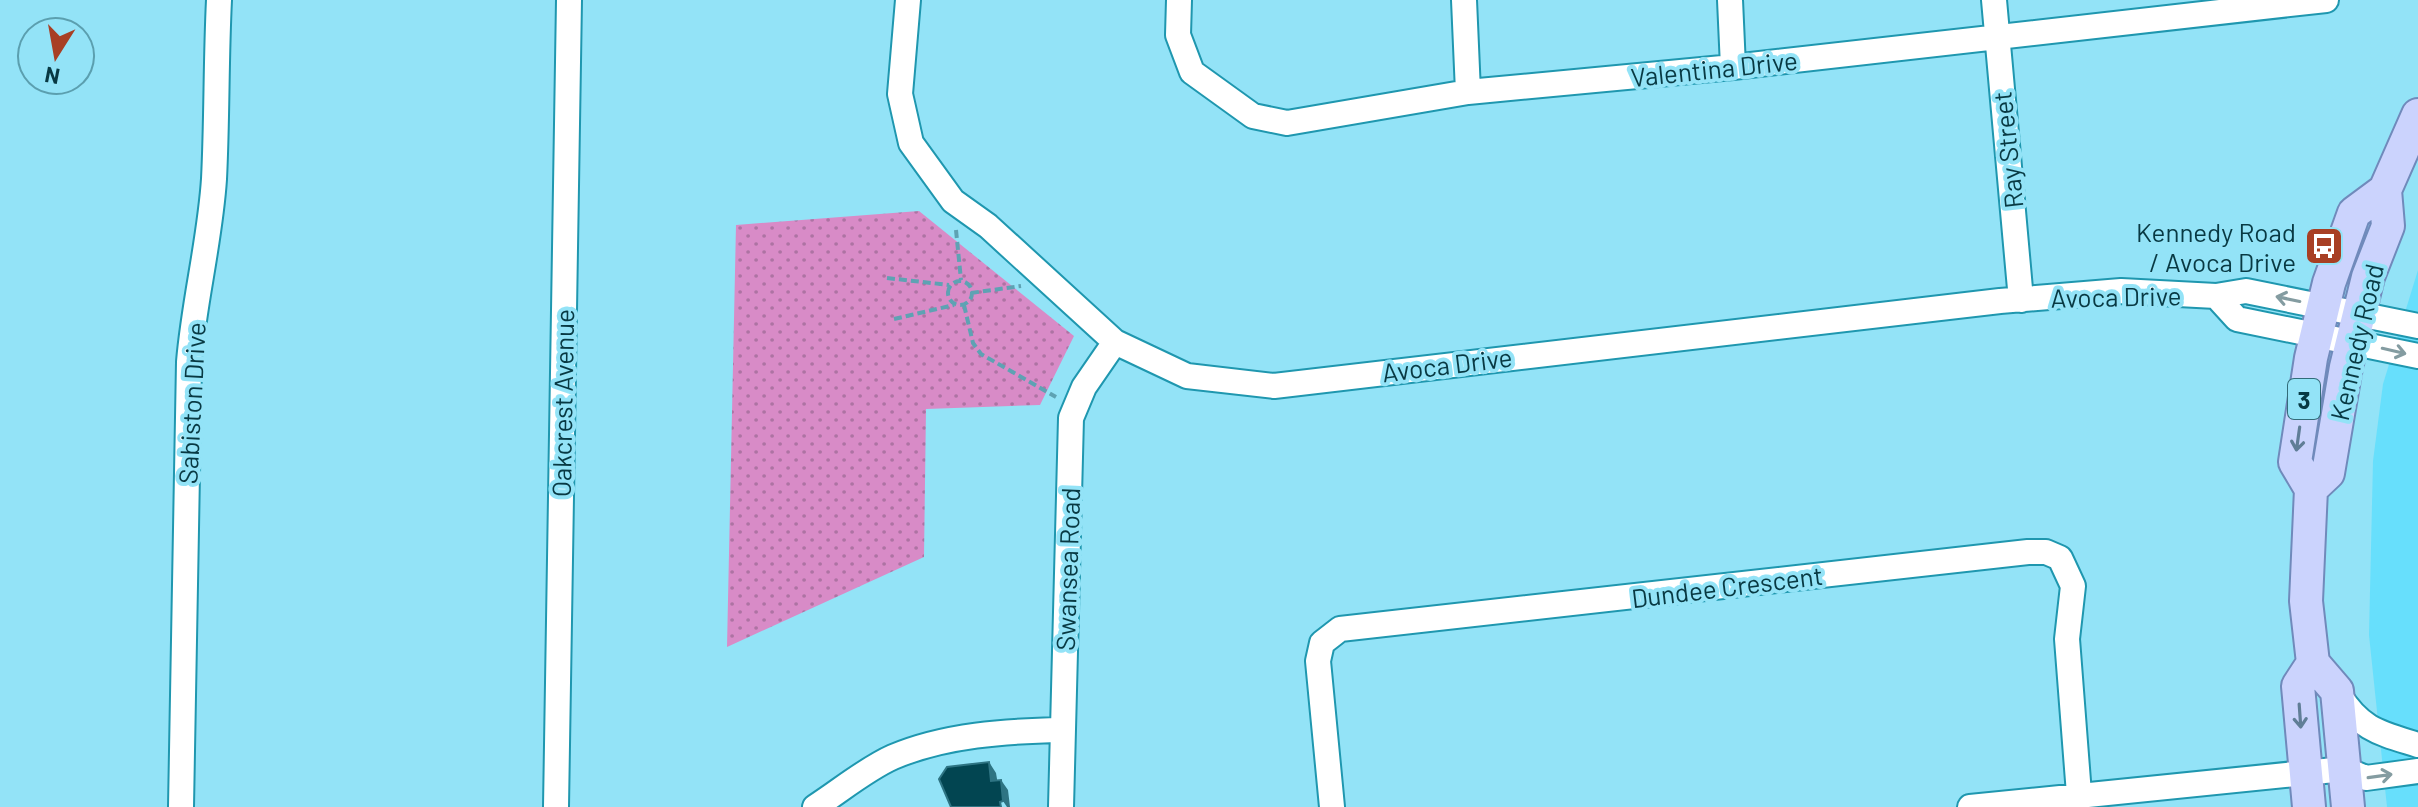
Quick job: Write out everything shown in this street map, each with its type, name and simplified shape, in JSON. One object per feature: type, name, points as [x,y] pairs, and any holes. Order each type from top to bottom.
[{"type":"main road","name":"Kennedy Road","points":[[2311,489],[2328,473],[2355,328],[2388,226],[2385,190],[2418,115]]},
{"type":"main road","name":"Kennedy Road","points":[[2309,807],[2298,686],[2313,663],[2306,601],[2311,489],[2295,462],[2319,321],[2354,213],[2385,190]]},
{"type":"main road","points":[[2313,663],[2337,691],[2348,807]]},
{"type":"street","name":"Sabiston Drive","points":[[181,807],[189,362],[193,317],[206,256],[214,178],[219,0]]},
{"type":"street","name":"Oakcrest Avenue","points":[[556,807],[569,0]]},
{"type":"street","name":"Avoca Drive","points":[[908,0],[900,94],[911,143],[953,201],[1115,342],[1187,376],[1274,386],[2121,291],[2216,296],[2246,291],[2319,321],[2355,328]]},
{"type":"street","name":"Valentina Drive","points":[[1179,0],[1178,35],[1192,72],[1253,116],[1287,123],[1468,92],[1996,38],[2133,12],[2326,0]]},
{"type":"street","points":[[1464,0],[1468,92]]},
{"type":"street","points":[[1730,0],[1733,67]]},
{"type":"street","name":"Ray Street","points":[[1994,0],[2021,300]]},
{"type":"street","points":[[2355,328],[2418,326]]},
{"type":"street","points":[[2355,328],[2418,356]]},
{"type":"street","name":"Swansea Road","points":[[1061,807],[1071,418],[1084,387],[1115,342]]},
{"type":"street","name":"Dundee Crescent","points":[[1332,807],[1318,661],[1322,643],[1340,629],[2028,552],[2046,552],[2060,558],[2073,586],[2067,639],[2080,801]]},
{"type":"street","points":[[2337,691],[2354,720],[2374,731],[2418,745]]},
{"type":"street","points":[[815,807],[891,758],[937,743],[1019,730],[1062,730]]},
{"type":"street","points":[[1970,807],[2080,801],[2344,769],[2366,778],[2418,771]]},
{"type":"path","points":[[953,201],[961,280],[971,293]]},
{"type":"path","points":[[887,278],[949,285],[961,280]]},
{"type":"path","points":[[971,293],[1049,282]]},
{"type":"path","points":[[949,285],[947,289],[955,304]]},
{"type":"path","points":[[971,293],[964,305],[973,343],[981,354],[1076,407]]},
{"type":"path","points":[[894,319],[955,304],[964,305]]},
{"type":"shaded area","points":[[919,211],[1074,336],[1040,405],[926,409],[924,557],[727,647],[736,225]]},
{"type":"shaded area","points":[[2418,270],[2418,807],[2387,807],[2369,635],[2373,461],[2383,384]]},
{"type":"building","points":[[989,762],[991,781],[1001,780],[1001,807],[951,807],[939,779],[947,767]]},
{"type":"place","name":"Kennedy Road / Avoca Drive","points":[[2324,246]]}]
